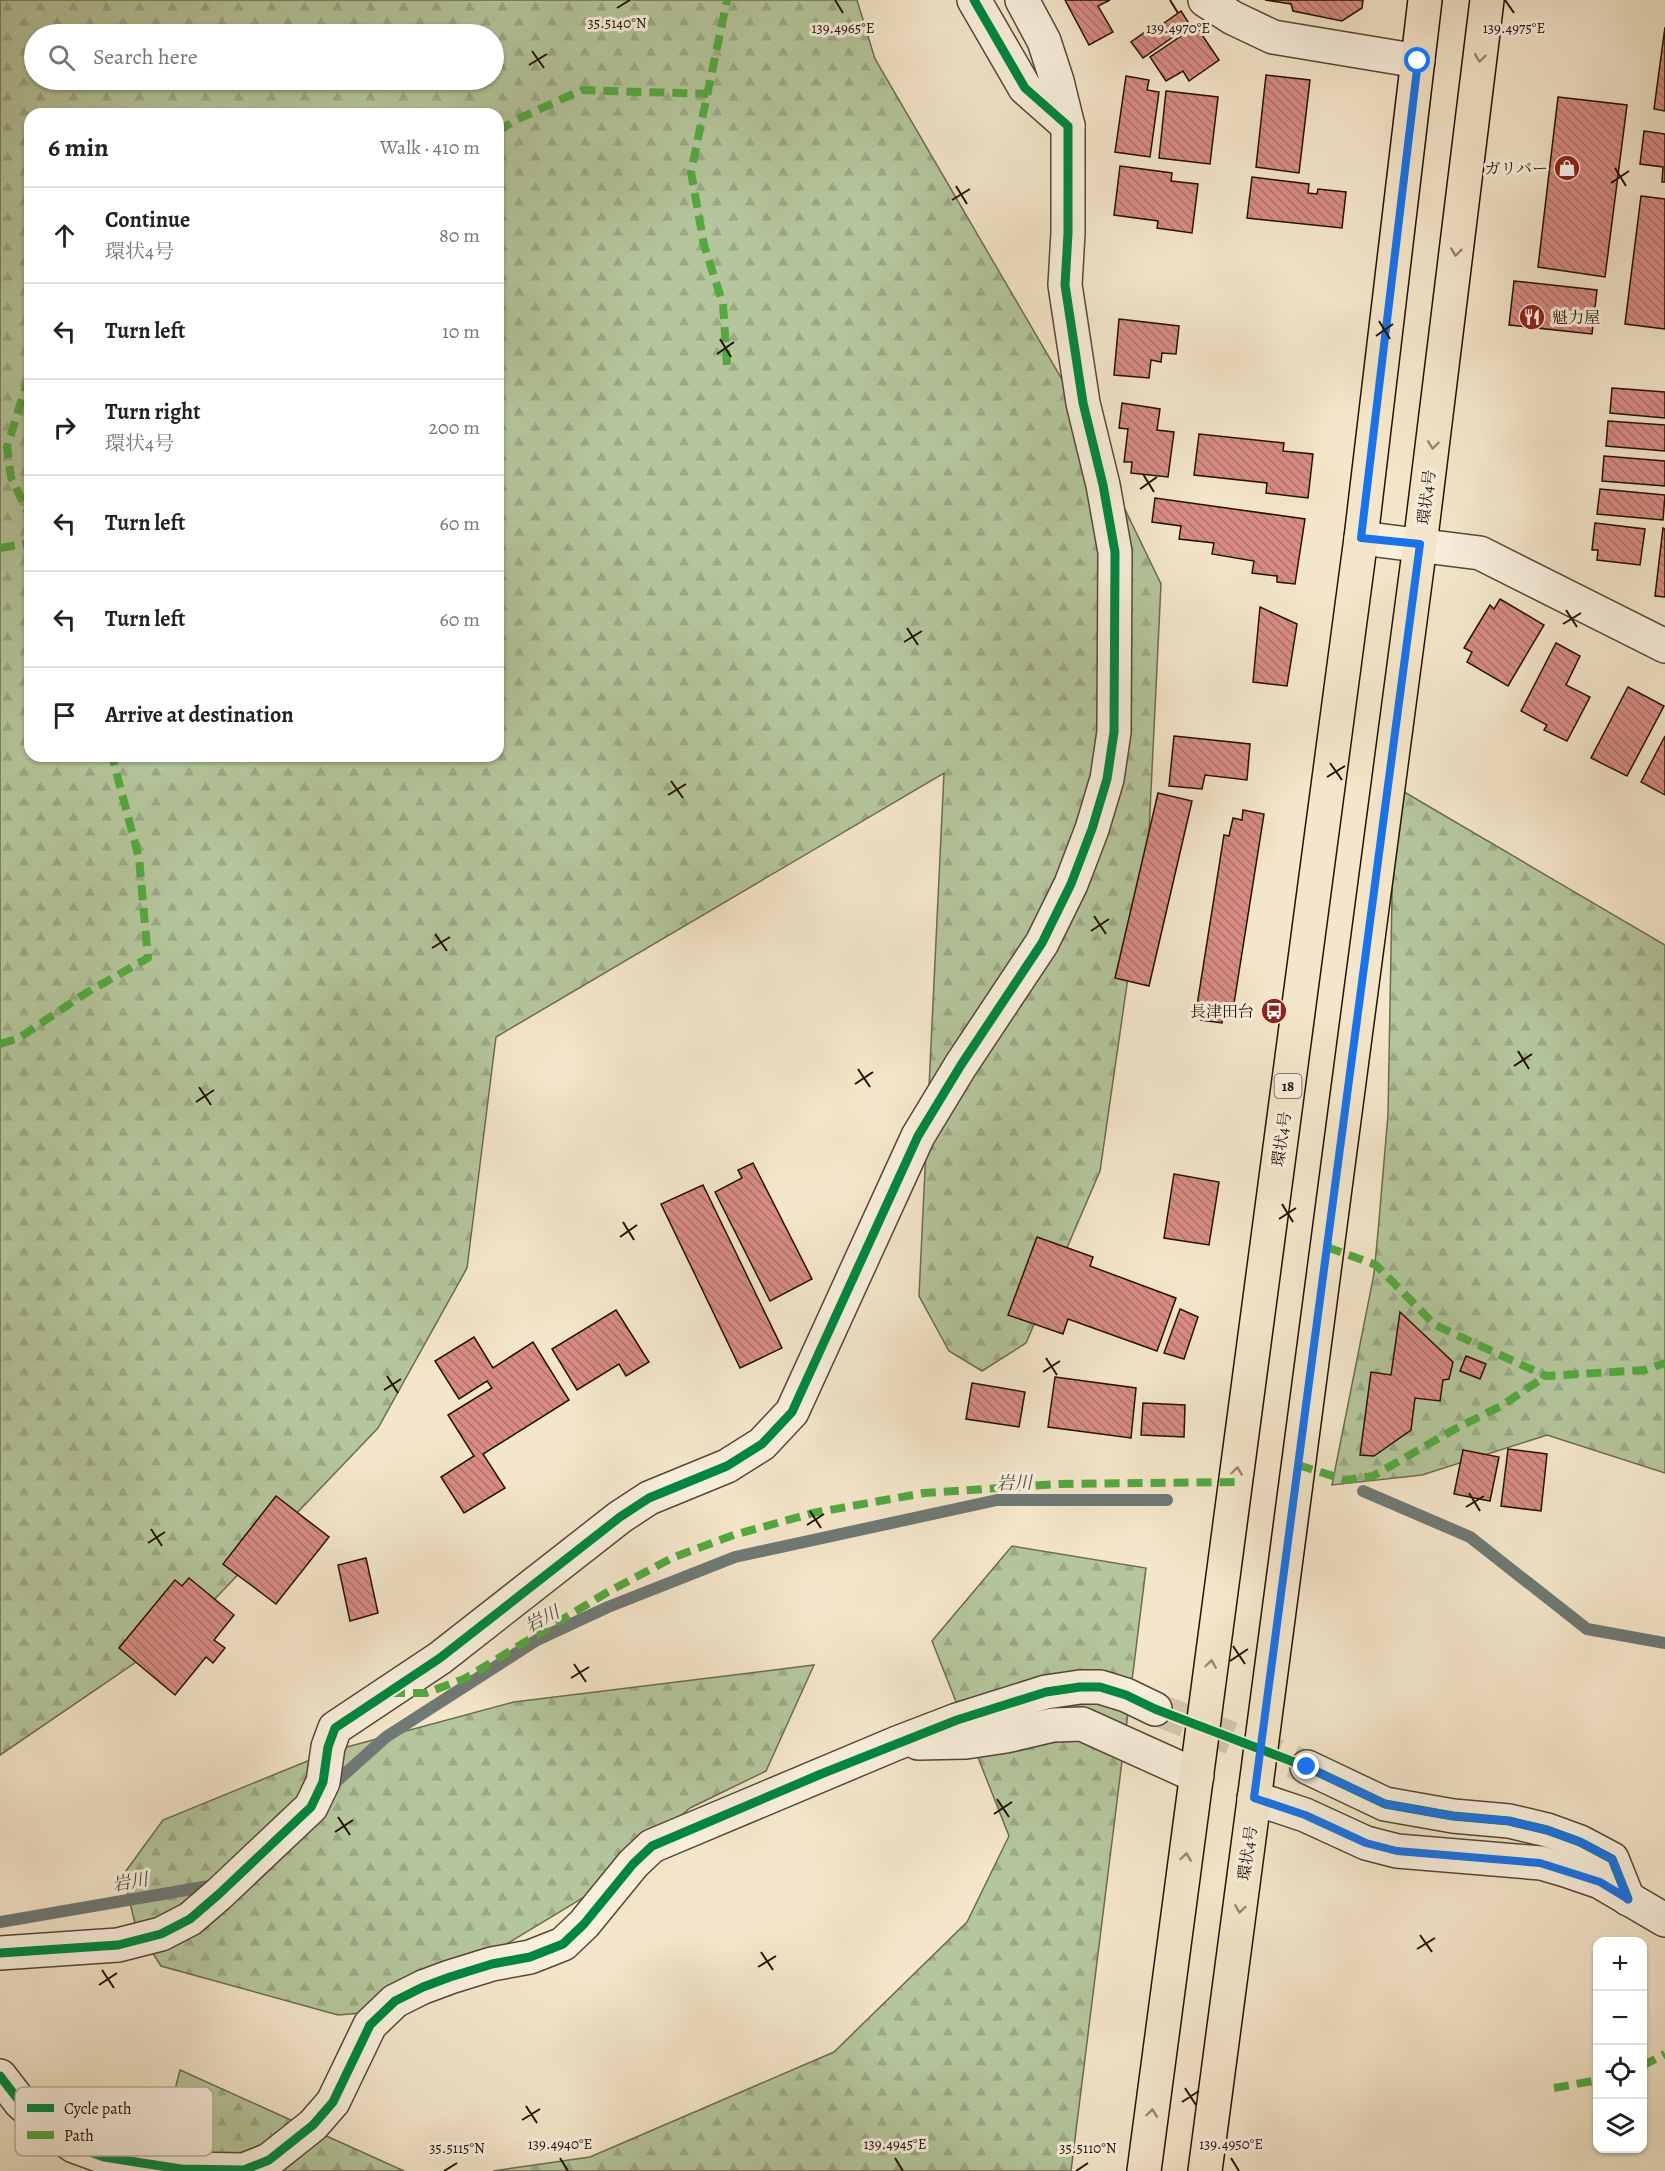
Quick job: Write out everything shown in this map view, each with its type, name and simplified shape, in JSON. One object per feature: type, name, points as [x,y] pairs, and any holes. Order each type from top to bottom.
[{"type":"main road","name":"環状4号","points":[[1144,2171],[1361,538],[1425,0]]},
{"type":"main road","name":"環状4号","points":[[1205,2171],[1420,544],[1487,0]]},
{"type":"street","points":[[974,0],[1025,88],[1068,126]]},
{"type":"street","points":[[0,1953],[118,1945],[161,1934],[190,1919],[311,1807],[323,1782],[328,1747],[335,1728],[440,1658],[620,1517],[649,1498],[727,1466],[762,1444],[792,1412],[918,1136],[961,1065],[1042,943],[1071,884],[1092,829],[1107,779],[1114,732],[1115,552],[1103,485],[1083,403],[1065,285],[1068,233],[1068,126],[1058,81],[1044,41],[1022,0]]},
{"type":"street","points":[[1205,0],[1233,18],[1273,37],[1418,61]]},
{"type":"street","points":[[1361,538],[1480,553],[1665,646]]},
{"type":"street","points":[[101,2156],[182,2169],[244,2170],[269,2160],[313,2125],[333,2102],[370,2025],[395,2001],[450,1977],[492,1964],[530,1957],[563,1944],[584,1924],[633,1864],[652,1846],[897,1743],[957,1720],[1046,1692],[1080,1686],[1100,1688],[1155,1709]]},
{"type":"street","points":[[897,1743],[966,1742],[1053,1725],[1082,1724],[1197,1776]]},
{"type":"street","points":[[1307,1767],[1385,1804],[1452,1816],[1509,1821],[1547,1830],[1580,1842],[1612,1859],[1628,1899]]},
{"type":"street","points":[[1254,1798],[1305,1815],[1366,1843],[1397,1851],[1540,1863],[1600,1882],[1665,1920]]},
{"type":"street","points":[[0,2076],[15,2096]]},
{"type":"green space","points":[[0,0],[857,0],[875,59],[1063,381],[1161,584],[1149,832],[1100,1171],[1026,1343],[982,1371],[949,1351],[919,1296],[944,773],[496,1037],[467,1268],[378,1428],[189,1626],[0,1755]]},
{"type":"green space","points":[[1394,786],[1665,945],[1665,1473],[1547,1435],[1422,1475],[1332,1485],[1374,1274],[1378,1232],[1388,1115]]},
{"type":"green space","points":[[1012,1546],[1146,1568],[1071,2171],[493,2171],[590,2157],[834,2052],[967,1922],[1009,1836],[932,1641]]},
{"type":"green space","points":[[814,1665],[766,1771],[690,1808],[596,1890],[397,2010],[338,2015],[161,1966],[136,1927],[123,1875],[163,1820],[332,1751],[514,1702]]},
{"type":"green space","points":[[180,2070],[404,2171],[154,2171],[158,2156],[213,2156],[213,2087],[176,2087]]},
{"type":"building","points":[[1065,0],[1110,0],[1098,6],[1113,32],[1089,45]]},
{"type":"building","points":[[1265,0],[1363,0],[1362,8],[1342,21],[1293,11],[1291,4]]},
{"type":"building","points":[[1181,11],[1190,25],[1143,58],[1131,42],[1152,27],[1154,30]]},
{"type":"building","points":[[1196,26],[1219,60],[1189,81],[1183,71],[1166,81],[1150,57]]},
{"type":"building","points":[[1665,27],[1665,111],[1654,109]]},
{"type":"building","points":[[1266,75],[1310,80],[1299,173],[1256,167]]},
{"type":"building","points":[[1126,76],[1149,80],[1147,90],[1159,92],[1150,157],[1115,152]]},
{"type":"building","points":[[1166,91],[1218,97],[1210,164],[1159,158]]},
{"type":"building","points":[[1558,97],[1627,105],[1605,277],[1538,267]]},
{"type":"building","points":[[1644,131],[1665,134],[1665,182],[1662,182],[1663,167],[1640,164]]},
{"type":"building","points":[[1120,166],[1172,173],[1171,181],[1198,184],[1192,233],[1157,228],[1158,221],[1114,215]]},
{"type":"building","points":[[1252,177],[1309,184],[1308,193],[1317,194],[1318,189],[1346,192],[1342,228],[1247,218]]},
{"type":"building","points":[[1641,196],[1665,199],[1665,329],[1625,324]]},
{"type":"building","points":[[1514,281],[1597,290],[1592,334],[1509,325]]},
{"type":"building","points":[[1119,319],[1179,326],[1176,354],[1162,353],[1161,362],[1151,360],[1149,378],[1114,375]]},
{"type":"building","points":[[1612,388],[1665,392],[1665,418],[1610,413]]},
{"type":"building","points":[[1122,403],[1160,409],[1157,430],[1174,432],[1168,477],[1131,473],[1132,462],[1124,462],[1128,429],[1119,428]]},
{"type":"building","points":[[1608,421],[1665,425],[1665,451],[1606,446]]},
{"type":"building","points":[[1199,434],[1284,443],[1283,451],[1313,454],[1308,498],[1266,493],[1267,483],[1194,475]]},
{"type":"building","points":[[1604,456],[1665,461],[1665,486],[1602,481]]},
{"type":"building","points":[[1600,489],[1665,495],[1663,520],[1597,514]]},
{"type":"building","points":[[1155,498],[1305,519],[1295,584],[1277,582],[1277,576],[1252,573],[1254,561],[1212,554],[1214,543],[1179,539],[1181,526],[1152,522]]},
{"type":"building","points":[[1595,523],[1645,529],[1640,565],[1597,560],[1598,550],[1592,550]]},
{"type":"building","points":[[1663,528],[1665,529],[1665,597],[1655,596]]},
{"type":"building","points":[[1500,599],[1544,625],[1508,686],[1467,662],[1472,652],[1464,648],[1490,605],[1494,609]]},
{"type":"building","points":[[1260,607],[1297,624],[1287,686],[1253,682]]},
{"type":"building","points":[[1556,643],[1580,656],[1566,685],[1590,697],[1567,741],[1544,730],[1547,725],[1521,711]]},
{"type":"building","points":[[1628,687],[1664,706],[1627,776],[1591,758]]},
{"type":"building","points":[[1174,736],[1250,744],[1247,780],[1205,775],[1202,789],[1169,786]]},
{"type":"building","points":[[1665,736],[1665,795],[1641,782]]},
{"type":"building","points":[[1158,793],[1192,801],[1149,986],[1115,978]]},
{"type":"building","points":[[1243,810],[1264,814],[1232,1016],[1223,1014],[1222,1023],[1201,1020],[1202,1013],[1196,1012],[1224,835],[1229,836],[1233,818],[1242,820]]},
{"type":"building","points":[[753,1163],[812,1279],[770,1301],[715,1192],[742,1178],[738,1170]]},
{"type":"building","points":[[1174,1174],[1219,1182],[1209,1245],[1164,1238]]},
{"type":"building","points":[[703,1185],[782,1348],[740,1368],[661,1204]]},
{"type":"building","points":[[1037,1237],[1093,1257],[1090,1266],[1176,1298],[1157,1351],[1068,1319],[1063,1334],[1008,1315]]},
{"type":"building","points":[[1180,1309],[1198,1317],[1184,1359],[1164,1353]]},
{"type":"building","points":[[616,1310],[649,1362],[626,1376],[619,1364],[577,1390],[552,1349]]},
{"type":"building","points":[[1400,1312],[1453,1362],[1449,1379],[1443,1380],[1440,1401],[1415,1398],[1411,1430],[1374,1456],[1360,1455],[1371,1372],[1391,1375]]},
{"type":"building","points":[[474,1337],[493,1368],[533,1342],[569,1400],[483,1454],[505,1488],[464,1513],[441,1477],[474,1456],[448,1415],[492,1388],[487,1381],[459,1399],[435,1361]]},
{"type":"building","points":[[1466,1356],[1486,1364],[1480,1379],[1460,1371]]},
{"type":"building","points":[[1055,1377],[1136,1388],[1131,1438],[1048,1427]]},
{"type":"building","points":[[972,1383],[1025,1392],[1019,1427],[966,1419]]},
{"type":"building","points":[[1143,1403],[1185,1405],[1184,1437],[1141,1435]]},
{"type":"building","points":[[1508,1449],[1547,1454],[1541,1511],[1501,1506]]},
{"type":"building","points":[[1463,1450],[1499,1457],[1490,1501],[1454,1494]]},
{"type":"building","points":[[276,1496],[329,1537],[276,1604],[223,1564]]},
{"type":"building","points":[[366,1558],[378,1613],[350,1621],[338,1565]]},
{"type":"building","points":[[189,1578],[234,1615],[214,1640],[225,1648],[213,1663],[206,1657],[175,1695],[119,1648],[175,1580],[182,1586]]},
{"type":"waterway","points":[[1363,1491],[1470,1537],[1587,1629],[1665,1643]]},
{"type":"waterway","name":"岩川","points":[[328,1789],[386,1737],[537,1640],[608,1607],[735,1557],[997,1500],[1167,1500]]},
{"type":"waterway","name":"岩川","points":[[0,1922],[215,1885]]},
{"type":"tunnel","points":[[1155,1709],[1307,1767]]},
{"type":"marked path","points":[[727,0],[691,172],[704,245],[723,304],[727,365]]},
{"type":"marked path","points":[[504,127],[582,90],[708,94]]},
{"type":"marked path","points":[[24,392],[7,447],[11,477],[24,504]]},
{"type":"marked path","points":[[0,548],[24,544]]},
{"type":"marked path","points":[[0,1044],[19,1038],[86,993],[148,958],[139,858],[114,762]]},
{"type":"marked path","points":[[1327,1247],[1376,1265],[1435,1325],[1546,1376],[1645,1370],[1665,1363]]},
{"type":"marked path","points":[[1298,1465],[1346,1480],[1373,1476],[1455,1429],[1501,1406],[1546,1376]]},
{"type":"marked path","points":[[390,1693],[426,1693],[464,1679],[606,1593],[672,1558],[734,1535],[813,1513],[924,1493],[1059,1484],[1235,1482]]},
{"type":"marked path","points":[[1647,2063],[1665,2054]]},
{"type":"marked path","points":[[1554,2088],[1593,2081]]},
{"type":"cycle path","points":[[0,1953],[118,1945],[161,1934],[190,1919],[311,1807],[323,1782],[328,1747],[335,1728],[440,1658],[620,1517],[649,1498],[727,1466],[762,1444],[792,1412],[918,1136],[961,1065],[1042,943],[1071,884],[1092,829],[1107,779],[1114,732],[1115,552],[1103,485],[1083,403],[1065,285],[1068,233],[1068,126],[1025,88],[974,0]]},
{"type":"cycle path","points":[[101,2156],[181,2169],[244,2170],[269,2160],[313,2125],[333,2102],[370,2025],[395,2001],[450,1977],[492,1964],[530,1957],[563,1944],[584,1924],[633,1864],[652,1846],[821,1774],[957,1720],[1046,1692],[1080,1687],[1100,1687],[1126,1695],[1155,1709],[1307,1767],[1385,1804],[1453,1816],[1509,1821],[1547,1830],[1580,1842],[1612,1859],[1628,1899]]},
{"type":"cycle path","points":[[0,2076],[15,2096]]},
{"type":"place","name":"ガリバー","points":[[1567,168]]},
{"type":"place","name":"魁力屋","points":[[1532,317]]},
{"type":"place","name":"長津田台","points":[[1274,1011]]},
{"type":"route","points":[[1307,1767],[1385,1804],[1452,1816],[1509,1821],[1547,1830],[1580,1842],[1612,1859],[1628,1899],[1600,1882],[1540,1863],[1397,1851],[1366,1843],[1305,1815],[1254,1798],[1420,544],[1361,538],[1418,61]]}]
